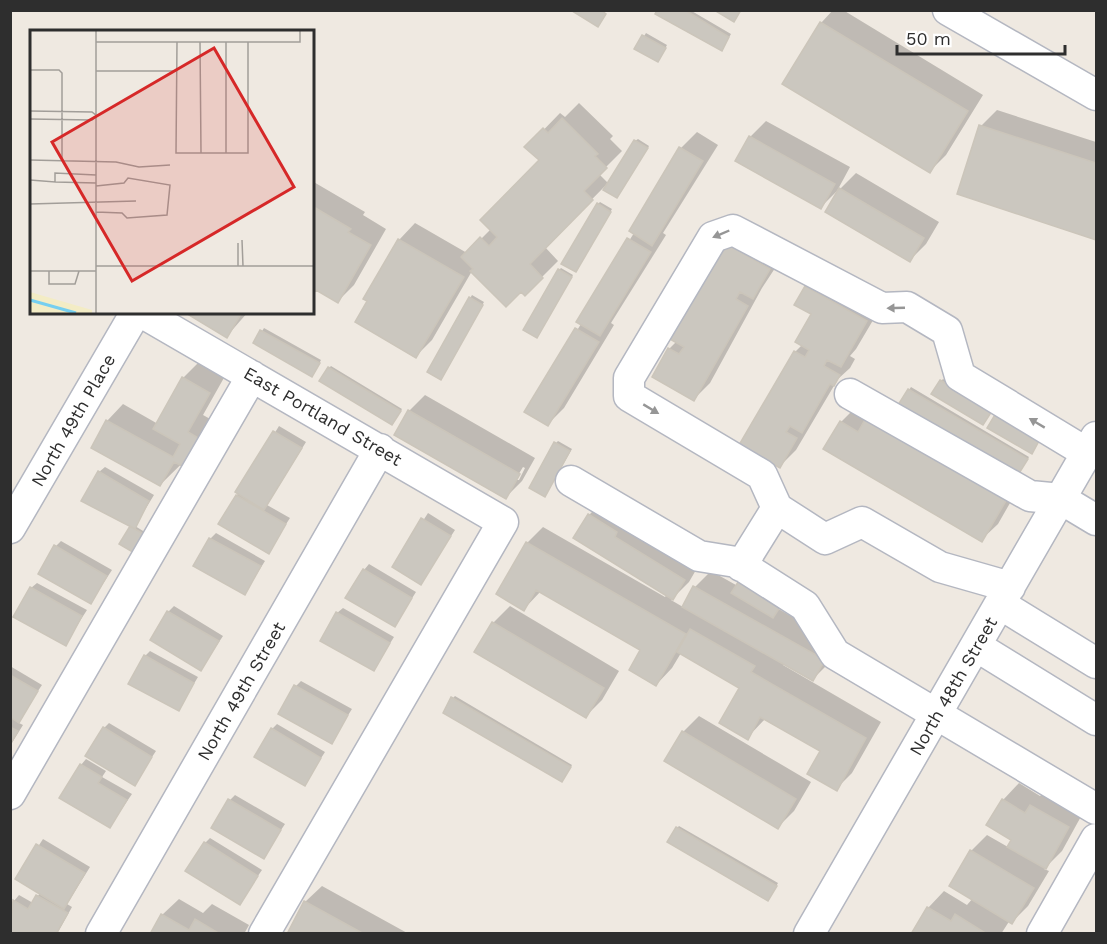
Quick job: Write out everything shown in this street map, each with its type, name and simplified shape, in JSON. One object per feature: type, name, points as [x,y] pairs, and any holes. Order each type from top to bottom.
[{"type":"street","points":[[948,10],[1096,95]]},
{"type":"street","points":[[1092,445],[960,376],[947,331],[907,307],[882,308],[733,230],[713,237],[629,378],[629,396],[762,475],[777,508],[825,539],[862,522],[940,567],[1005,595],[1096,663]]},
{"type":"street","name":"North 49th Place","points":[[10,528],[137,314]]},
{"type":"street","name":"East Portland Street","points":[[142,314],[504,522],[264,933]]},
{"type":"street","points":[[10,794],[252,376]]},
{"type":"street","points":[[850,394],[1030,496],[1061,499],[1096,520]]},
{"type":"street","name":"North 48th Street","points":[[809,933],[1092,445]]},
{"type":"street","name":"North 49th Street","points":[[101,933],[380,449]]},
{"type":"street","points":[[571,481],[699,556],[736,562],[805,606],[835,654],[1096,809]]},
{"type":"street","points":[[741,566],[777,508]]},
{"type":"street","points":[[976,646],[1096,720]]},
{"type":"street","points":[[1042,933],[1096,838]]},
{"type":"building","points":[[601,10],[606,14],[598,27],[572,11]]},
{"type":"building","points":[[657,10],[685,10],[729,37],[722,51],[655,14]]},
{"type":"building","points":[[714,10],[741,10],[734,22]]},
{"type":"building","points":[[820,22],[968,111],[930,173],[782,84]]},
{"type":"building","points":[[642,35],[666,48],[658,62],[634,49]]},
{"type":"building","points":[[562,118],[598,154],[595,156],[607,168],[584,191],[593,200],[530,264],[543,278],[525,296],[521,292],[506,307],[470,271],[473,269],[461,257],[480,237],[489,246],[497,237],[480,220],[539,160],[524,147],[543,128],[548,133]]},
{"type":"building","points":[[979,125],[1096,163],[1096,240],[957,194]]},
{"type":"building","points":[[749,136],[835,184],[821,209],[735,161]]},
{"type":"building","points":[[634,140],[648,148],[617,198],[603,190]]},
{"type":"building","points":[[679,147],[703,161],[652,246],[629,231]]},
{"type":"building","points":[[839,188],[924,238],[910,262],[825,212]]},
{"type":"building","points":[[597,203],[611,212],[576,272],[561,264]]},
{"type":"building","points":[[314,207],[351,229],[348,232],[371,245],[338,303],[316,290],[314,292]]},
{"type":"building","points":[[627,238],[651,252],[600,336],[576,322]]},
{"type":"building","points":[[398,239],[464,277],[416,358],[355,322],[367,301],[363,299]]},
{"type":"building","points":[[727,244],[770,269],[753,299],[740,292],[736,299],[748,306],[694,401],[652,377],[668,348],[679,354],[684,347],[668,338],[713,259],[717,261]]},
{"type":"building","points":[[558,269],[572,277],[537,338],[523,330]]},
{"type":"building","points":[[805,286],[867,321],[841,367],[827,360],[824,366],[840,375],[834,386],[830,384],[802,433],[790,426],[786,432],[797,438],[780,468],[739,445],[794,351],[805,357],[809,350],[795,342],[811,314],[794,305]]},
{"type":"building","points":[[469,297],[483,305],[441,380],[427,372]]},
{"type":"building","points":[[187,314],[241,314],[227,338]]},
{"type":"building","points":[[575,328],[599,342],[548,426],[524,412]]},
{"type":"building","points":[[260,330],[320,363],[312,377],[253,343]]},
{"type":"building","points":[[328,367],[401,411],[392,425],[319,381]]},
{"type":"building","points":[[182,377],[210,393],[188,432],[205,442],[190,470],[174,462],[160,486],[91,448],[106,420],[173,457],[180,444],[153,429]]},
{"type":"building","points":[[940,380],[992,411],[983,425],[931,394]]},
{"type":"building","points":[[908,389],[1028,459],[1018,475],[898,405]]},
{"type":"building","points":[[408,410],[520,474],[506,499],[394,435]]},
{"type":"building","points":[[996,413],[1040,439],[1032,454],[987,428]]},
{"type":"building","points":[[867,416],[1007,499],[982,542],[823,449],[840,421],[858,432]]},
{"type":"building","points":[[273,431],[302,448],[264,510],[235,492]]},
{"type":"building","points":[[554,442],[570,451],[545,497],[529,488]]},
{"type":"building","points":[[98,471],[149,501],[135,529],[81,501]]},
{"type":"building","points":[[236,495],[286,524],[269,554],[218,524]]},
{"type":"building","points":[[588,514],[617,532],[615,537],[685,580],[673,600],[573,538]]},
{"type":"building","points":[[421,518],[451,536],[421,585],[392,567]]},
{"type":"building","points":[[130,526],[147,536],[136,554],[119,544]]},
{"type":"building","points":[[209,538],[261,566],[245,595],[193,566]]},
{"type":"building","points":[[526,542],[686,634],[656,686],[629,670],[640,650],[536,590],[524,611],[496,594]]},
{"type":"building","points":[[54,545],[107,576],[91,604],[38,574]]},
{"type":"building","points":[[363,569],[412,598],[395,627],[345,598]]},
{"type":"building","points":[[740,579],[782,604],[773,618],[731,593]]},
{"type":"building","points":[[693,586],[825,660],[813,681],[682,607]]},
{"type":"building","points":[[30,587],[82,616],[66,646],[13,617]]},
{"type":"building","points":[[167,611],[219,641],[201,671],[150,640]]},
{"type":"building","points":[[336,612],[390,643],[374,671],[320,641]]},
{"type":"building","points":[[492,622],[604,688],[586,718],[474,652]]},
{"type":"building","points":[[690,629],[755,666],[751,672],[866,738],[837,791],[807,774],[820,751],[760,717],[748,740],[719,723],[739,688],[677,652]]},
{"type":"building","points":[[144,655],[194,683],[179,711],[128,684]]},
{"type":"building","points":[[10,675],[38,691],[19,723],[10,717]]},
{"type":"building","points":[[294,685],[348,715],[332,744],[278,714]]},
{"type":"building","points":[[451,697],[571,767],[562,782],[443,713]]},
{"type":"building","points":[[10,727],[18,731],[10,745]]},
{"type":"building","points":[[103,727],[152,757],[135,786],[85,756]]},
{"type":"building","points":[[271,728],[321,758],[305,786],[254,757]]},
{"type":"building","points":[[682,731],[796,799],[778,829],[664,761]]},
{"type":"building","points":[[80,764],[102,777],[98,783],[127,800],[110,828],[59,798]]},
{"type":"building","points":[[228,799],[281,830],[264,859],[211,828]]},
{"type":"building","points":[[1002,799],[1025,813],[1030,805],[1069,827],[1046,869],[1007,847],[1011,840],[986,825]]},
{"type":"building","points":[[676,827],[777,886],[768,901],[667,842]]},
{"type":"building","points":[[204,842],[258,876],[240,905],[185,871]]},
{"type":"building","points":[[36,844],[85,873],[64,909],[15,879]]},
{"type":"building","points":[[970,850],[1034,888],[1012,924],[949,886]]},
{"type":"building","points":[[36,895],[68,913],[56,934],[10,934],[13,900],[28,909]]},
{"type":"building","points":[[304,901],[364,934],[287,934]]},
{"type":"building","points":[[927,907],[951,921],[955,914],[987,934],[911,934]]},
{"type":"building","points":[[161,914],[189,930],[195,919],[220,934],[150,934]]}]
